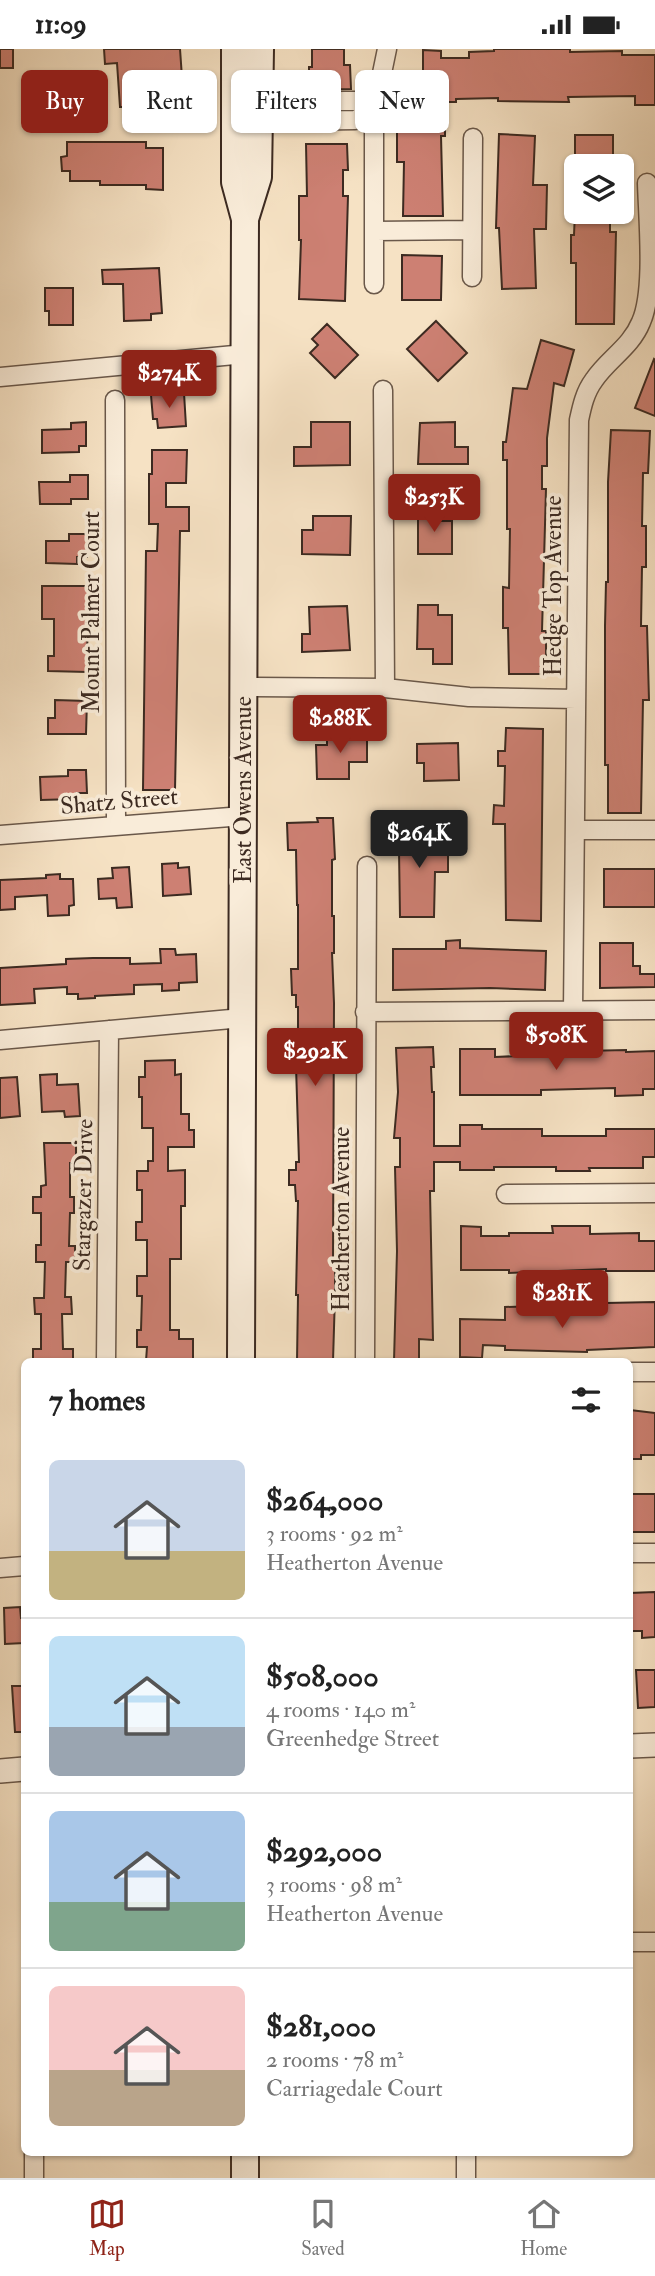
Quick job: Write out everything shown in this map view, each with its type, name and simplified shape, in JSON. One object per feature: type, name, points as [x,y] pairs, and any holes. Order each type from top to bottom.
[{"type":"main road","name":"East Owens Avenue","points":[[235,49],[235,182],[245,219],[241,1358]]},
{"type":"main road","name":"East Owens Avenue","points":[[260,49],[260,70]]},
{"type":"main road","name":"East Owens Avenue","points":[[245,219],[258,177],[259,133]]},
{"type":"main road","points":[[245,2156],[246,2178]]},
{"type":"street","points":[[382,70],[387,49]]},
{"type":"street","points":[[373,133],[374,284]]},
{"type":"street","points":[[472,277],[473,138]]},
{"type":"street","name":"Hedge Top Avenue","points":[[573,1011],[579,420],[582,403],[594,380],[628,345],[642,322],[648,297],[652,256],[648,183]]},
{"type":"street","points":[[375,231],[472,230]]},
{"type":"street","points":[[0,377],[244,353]]},
{"type":"street","points":[[383,390],[385,688]]},
{"type":"street","name":"Mount Palmer Court","points":[[115,400],[116,825]]},
{"type":"street","points":[[244,687],[385,688],[469,697],[576,699]]},
{"type":"street","name":"Shatz Street","points":[[0,835],[243,816]]},
{"type":"street","points":[[575,830],[655,830]]},
{"type":"street","name":"Heatherton Avenue","points":[[365,1358],[367,866]]},
{"type":"street","points":[[365,1012],[655,1010]]},
{"type":"street","points":[[0,1040],[242,1017]]},
{"type":"street","name":"Stargazer Drive","points":[[106,1358],[109,1030]]},
{"type":"street","points":[[506,1194],[655,1193]]},
{"type":"street","points":[[633,1372],[655,1372]]},
{"type":"street","points":[[633,1553],[655,1553]]},
{"type":"street","points":[[0,1568],[21,1566]]},
{"type":"street","points":[[633,1746],[655,1745]]},
{"type":"street","points":[[0,1771],[21,1769]]},
{"type":"street","points":[[633,1942],[655,1941]]},
{"type":"street","points":[[34,2156],[34,2178]]},
{"type":"street","points":[[466,2156],[466,2178]]},
{"type":"building","points":[[0,49],[13,49],[13,68],[0,68]]},
{"type":"building","points":[[104,49],[180,49],[181,70],[122,70],[120,107],[117,63],[105,64]]},
{"type":"building","points":[[312,49],[344,49],[344,65],[350,65],[351,89],[341,89],[341,70],[309,70],[309,67],[312,67]]},
{"type":"building","points":[[570,49],[570,52],[622,51],[622,55],[655,55],[655,105],[635,105],[635,96],[568,97],[569,102],[498,101],[498,98],[456,99],[456,102],[449,102],[449,70],[423,70],[423,50],[441,51],[441,58],[469,58],[469,52]]},
{"type":"building","points":[[397,133],[445,133],[445,136],[441,136],[443,216],[403,216],[404,162],[397,162]]},
{"type":"building","points":[[499,134],[535,136],[533,185],[547,185],[546,229],[534,229],[536,288],[502,289],[499,228],[496,228]]},
{"type":"building","points":[[575,135],[613,135],[613,154],[575,154]]},
{"type":"building","points":[[67,142],[146,142],[146,148],[163,148],[163,190],[146,189],[146,185],[100,185],[100,181],[70,181],[70,171],[62,171],[61,157],[67,156]]},
{"type":"building","points":[[306,144],[347,144],[348,170],[343,170],[343,196],[348,196],[345,301],[299,299],[299,196],[307,196]]},
{"type":"building","points":[[574,224],[610,224],[610,232],[616,232],[614,324],[576,324],[576,263],[571,263],[571,235],[574,235]]},
{"type":"building","points":[[402,255],[442,256],[441,300],[402,300]]},
{"type":"building","points":[[159,268],[162,313],[151,314],[151,320],[124,321],[123,284],[103,284],[102,270]]},
{"type":"building","points":[[45,288],[73,288],[73,325],[49,325],[49,311],[45,311]]},
{"type":"building","points":[[436,321],[467,353],[438,381],[407,349]]},
{"type":"building","points":[[327,324],[358,355],[335,378],[310,353],[318,345],[312,339]]},
{"type":"building","points":[[541,340],[574,350],[564,386],[554,383],[547,438],[547,466],[542,466],[542,489],[546,489],[542,631],[546,631],[546,674],[509,674],[508,628],[503,628],[503,587],[509,588],[510,529],[507,529],[507,460],[503,460],[503,442],[506,442],[513,388],[527,389]]},
{"type":"building","points":[[655,360],[655,416],[635,408]]},
{"type":"building","points":[[184,393],[186,426],[158,428],[157,419],[153,419],[151,395]]},
{"type":"building","points":[[86,422],[86,446],[79,446],[79,452],[42,453],[42,430],[71,429],[71,423]]},
{"type":"building","points":[[311,422],[350,422],[350,465],[294,466],[294,447],[311,447]]},
{"type":"building","points":[[455,422],[455,447],[468,447],[468,464],[418,464],[420,423]]},
{"type":"building","points":[[611,430],[650,431],[648,473],[643,473],[642,526],[646,526],[646,567],[642,567],[641,626],[647,626],[649,700],[643,700],[641,813],[608,813],[608,765],[605,765],[605,626]]},
{"type":"building","points":[[152,450],[187,450],[186,483],[166,483],[166,507],[189,507],[189,531],[180,531],[175,790],[143,790],[146,551],[157,551],[158,524],[149,524]]},
{"type":"building","points":[[70,475],[88,475],[88,499],[71,499],[71,504],[40,504],[39,482],[70,482]]},
{"type":"building","points":[[418,510],[438,510],[438,521],[452,521],[452,554],[418,554]]},
{"type":"building","points":[[313,516],[351,516],[350,555],[302,554],[302,530],[313,530]]},
{"type":"building","points":[[69,534],[87,534],[87,557],[77,557],[77,564],[46,563],[46,541],[69,541]]},
{"type":"building","points":[[42,586],[88,586],[87,672],[48,671],[48,656],[54,656],[54,619],[42,619]]},
{"type":"building","points":[[418,605],[438,605],[438,615],[452,615],[452,664],[433,664],[433,649],[417,649]]},
{"type":"building","points":[[347,606],[350,650],[302,652],[302,634],[310,634],[309,607]]},
{"type":"building","points":[[55,700],[87,701],[86,734],[48,734],[48,718],[55,718]]},
{"type":"building","points":[[506,728],[543,729],[541,921],[506,920],[505,824],[493,824],[494,805],[504,806],[505,766],[498,766],[498,751],[505,751]]},
{"type":"building","points":[[327,734],[367,734],[367,762],[349,762],[349,779],[317,779],[316,745],[327,745]]},
{"type":"building","points":[[458,743],[459,780],[424,781],[424,763],[417,763],[417,744]]},
{"type":"building","points":[[68,770],[86,770],[87,793],[76,793],[76,799],[41,800],[40,777],[68,776]]},
{"type":"building","points":[[317,818],[333,818],[335,859],[332,860],[335,1262],[333,1358],[297,1358],[298,1201],[295,1185],[289,1185],[289,1170],[296,1170],[296,1162],[299,1162],[296,1066],[298,1007],[296,995],[292,995],[291,969],[298,969],[298,905],[296,850],[288,850],[287,823],[318,822]]},
{"type":"building","points":[[401,827],[440,828],[439,854],[448,854],[448,872],[435,872],[434,917],[400,917]]},
{"type":"building","points":[[178,863],[178,868],[189,867],[191,894],[163,896],[162,864]]},
{"type":"building","points":[[129,867],[132,907],[117,908],[116,898],[99,899],[98,879],[113,878],[112,868]]},
{"type":"building","points":[[604,869],[655,869],[655,907],[604,907]]},
{"type":"building","points":[[60,874],[60,879],[73,879],[74,905],[69,906],[69,915],[48,916],[47,895],[15,897],[15,909],[0,910],[0,880],[46,878],[46,875]]},
{"type":"building","points":[[460,940],[460,948],[546,951],[545,990],[393,990],[393,949],[446,949],[446,941]]},
{"type":"building","points":[[600,943],[633,943],[633,966],[640,966],[640,974],[655,974],[655,987],[600,988]]},
{"type":"building","points":[[160,949],[175,949],[176,955],[196,954],[197,982],[179,983],[179,990],[162,991],[162,984],[134,985],[134,994],[78,999],[78,994],[67,994],[67,987],[34,989],[35,1003],[0,1005],[0,968],[66,964],[66,959],[93,958],[130,958],[130,964],[161,963]]},
{"type":"building","points":[[433,1047],[434,1067],[431,1067],[434,1146],[460,1146],[460,1125],[482,1125],[482,1129],[542,1129],[542,1136],[606,1136],[606,1129],[655,1129],[655,1157],[643,1157],[643,1168],[556,1171],[556,1167],[494,1167],[494,1170],[460,1170],[460,1162],[434,1162],[434,1191],[430,1191],[433,1340],[419,1339],[419,1358],[394,1358],[397,1251],[395,1167],[400,1167],[400,1138],[394,1138],[398,1092],[396,1048]]},
{"type":"building","points":[[460,1049],[495,1049],[495,1057],[519,1056],[519,1050],[655,1051],[655,1089],[643,1089],[643,1095],[615,1096],[615,1088],[541,1090],[541,1095],[460,1095]]},
{"type":"building","points":[[175,1060],[175,1075],[181,1074],[181,1114],[189,1114],[189,1130],[194,1130],[194,1147],[168,1147],[168,1171],[185,1170],[185,1206],[181,1206],[181,1259],[170,1259],[170,1330],[179,1330],[179,1339],[193,1339],[193,1358],[146,1358],[147,1347],[137,1347],[137,1330],[141,1330],[142,1296],[137,1296],[137,1276],[147,1276],[147,1240],[136,1240],[136,1222],[142,1222],[142,1190],[137,1190],[137,1171],[148,1171],[148,1161],[153,1161],[153,1128],[142,1128],[142,1097],[139,1097],[139,1077],[145,1077],[145,1061]]},
{"type":"building","points":[[57,1074],[57,1085],[78,1084],[80,1116],[65,1117],[64,1111],[42,1112],[40,1075]]},
{"type":"building","points":[[17,1077],[20,1116],[0,1118],[0,1078]]},
{"type":"building","points":[[44,1143],[76,1143],[76,1163],[70,1163],[70,1197],[74,1197],[74,1213],[70,1213],[69,1246],[75,1246],[75,1262],[66,1262],[65,1297],[71,1297],[72,1314],[62,1314],[63,1349],[73,1349],[73,1358],[33,1358],[33,1349],[41,1349],[41,1314],[35,1314],[34,1298],[44,1298],[45,1262],[36,1262],[36,1245],[41,1245],[41,1213],[33,1213],[33,1197],[41,1197],[41,1186],[46,1185]]},
{"type":"building","points":[[461,1226],[481,1227],[481,1236],[553,1233],[552,1226],[590,1226],[590,1234],[639,1233],[639,1241],[655,1241],[655,1271],[606,1269],[509,1273],[509,1270],[461,1270]]},
{"type":"building","points":[[655,1302],[655,1347],[587,1352],[505,1350],[505,1346],[483,1345],[482,1358],[460,1357],[460,1319],[505,1320],[505,1307],[538,1306],[538,1314],[597,1315],[597,1312],[606,1312],[606,1303]]},
{"type":"building","points":[[633,1410],[655,1413],[655,1455],[641,1455],[641,1459],[633,1459]]},
{"type":"building","points":[[633,1494],[655,1494],[655,1532],[633,1532]]},
{"type":"building","points":[[655,1592],[655,1637],[642,1638],[642,1631],[633,1631],[633,1593]]},
{"type":"building","points":[[20,1607],[21,1643],[5,1644],[4,1608]]},
{"type":"building","points":[[636,1670],[655,1670],[655,1707],[638,1708]]},
{"type":"building","points":[[12,1686],[21,1686],[21,1732],[15,1732]]}]
